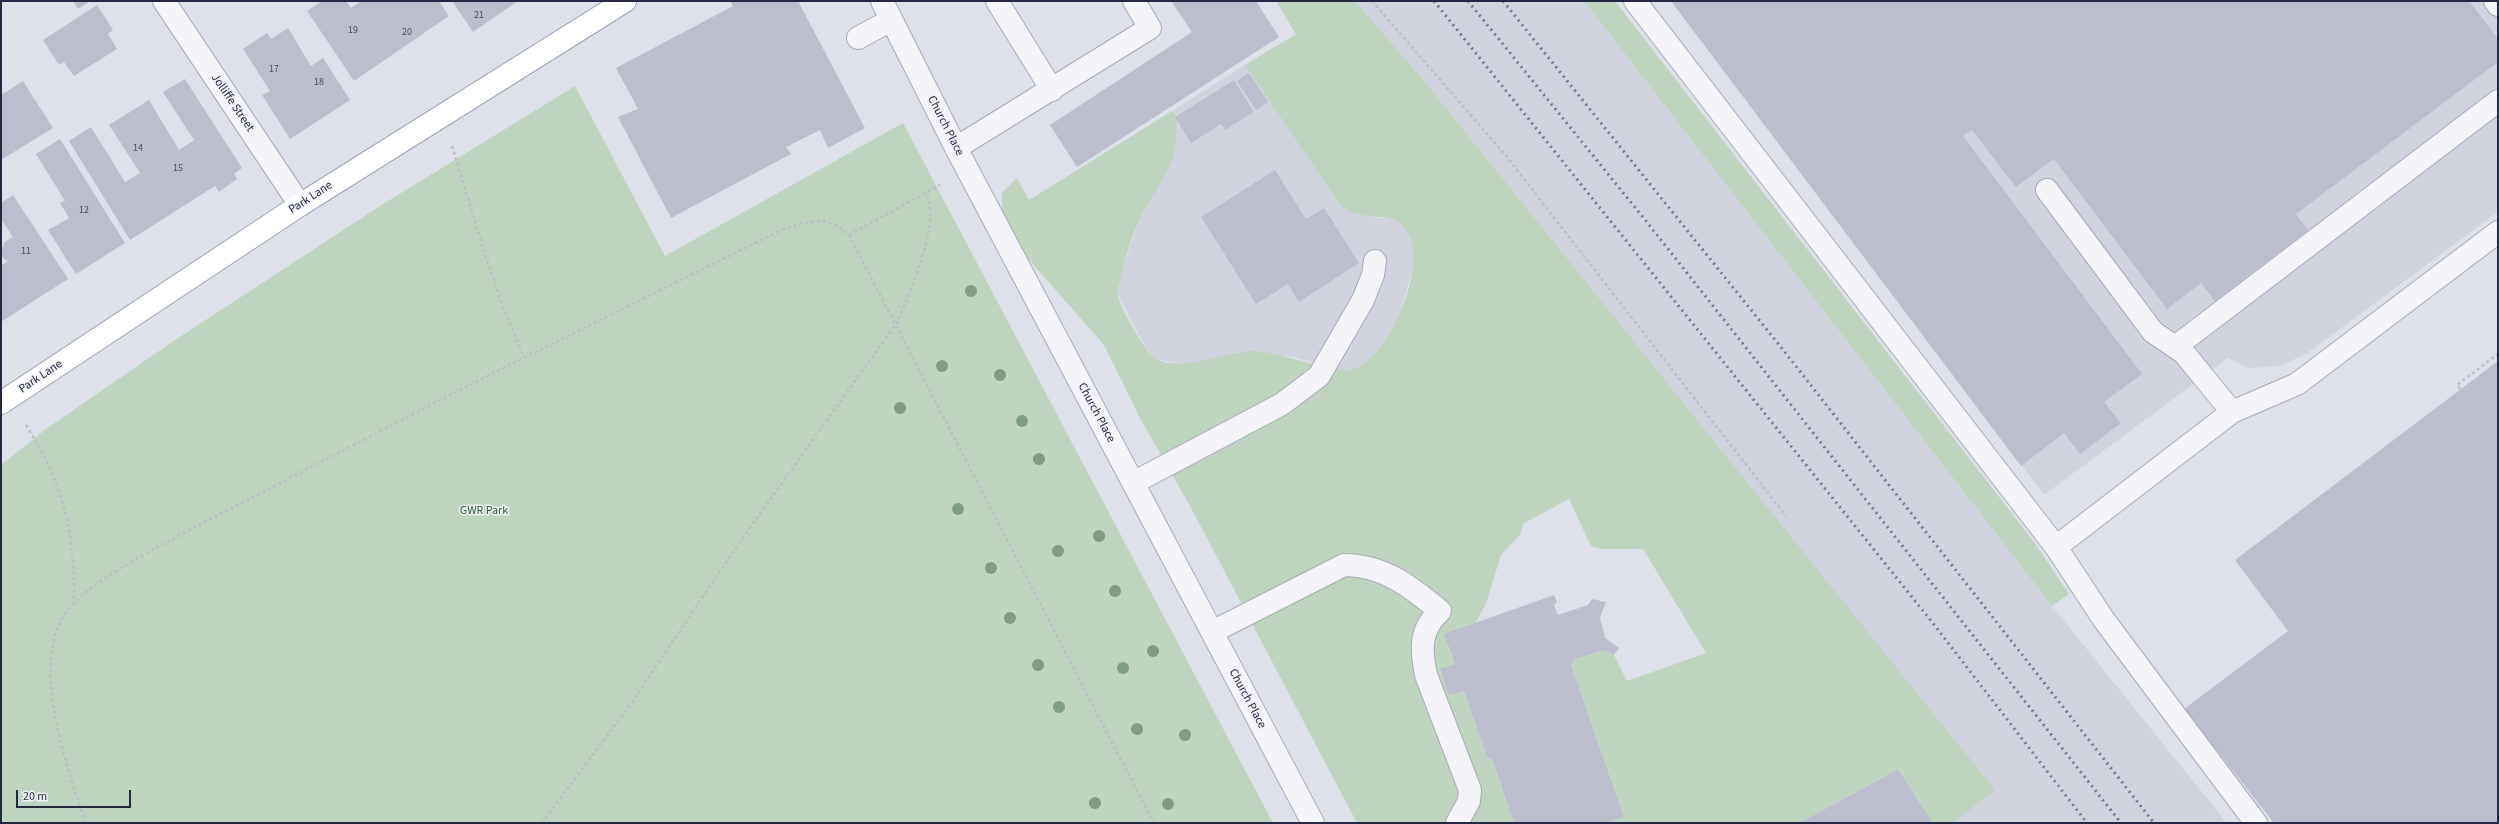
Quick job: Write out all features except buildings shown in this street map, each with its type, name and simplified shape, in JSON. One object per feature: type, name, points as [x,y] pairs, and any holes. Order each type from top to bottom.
[{"type":"main road","name":"Park Lane","points":[[5,400],[300,205],[625,1]]},
{"type":"street","name":"Jolliffe Street","points":[[164,1],[300,205]]},
{"type":"street","points":[[997,1],[1052,90]]},
{"type":"street","points":[[956,148],[1150,28],[1134,1]]},
{"type":"street","points":[[1635,1],[2056,547],[2104,620],[2256,823]]},
{"type":"street","points":[[2495,1],[2498,5]]},
{"type":"street","points":[[858,38],[886,10]]},
{"type":"street","name":"Church Place","points":[[886,10],[956,148],[1313,823]]},
{"type":"street","points":[[2175,347],[2498,101]]},
{"type":"street","points":[[2046,190],[2153,332],[2184,353],[2232,412]]},
{"type":"street","points":[[2056,547],[2232,412],[2297,384],[2498,232]]},
{"type":"street","points":[[1133,483],[1282,404],[1319,376],[1363,300],[1375,261]]},
{"type":"street","points":[[1212,632],[1344,565],[1367,566],[1380,570],[1397,578],[1422,596],[1440,611],[1431,620],[1422,636],[1422,656],[1426,675],[1470,790],[1469,801],[1457,823]]},
{"type":"path","points":[[1372,1],[1507,157],[1786,516]]},
{"type":"path","points":[[436,119],[454,151],[483,248],[503,307],[524,357]]},
{"type":"path","points":[[849,235],[968,170]]},
{"type":"path","points":[[542,823],[635,698],[739,544],[896,324],[906,301],[930,224],[931,210],[927,192]]},
{"type":"path","points":[[86,823],[60,742],[53,705],[52,647],[63,617],[74,604],[93,587],[124,566],[188,530],[524,357],[784,229],[805,222],[823,221],[840,226],[849,235],[1154,823]]},
{"type":"path","points":[[2460,389],[2457,385],[2498,354]]},
{"type":"path","points":[[5,400],[38,444],[56,481],[70,525],[75,562],[74,604]]},
{"type":"shaded area","points":[[1355,1],[1584,1],[2052,606],[2227,823],[1953,823],[1994,790],[1421,77]]},
{"type":"shaded area","points":[[1671,1],[2498,1],[2498,212],[2306,354],[2279,366],[2248,368],[2228,358],[2044,495]]},
{"type":"shaded area","points":[[1245,65],[1339,204],[1373,217],[1392,219],[1404,226],[1413,243],[1415,260],[1400,314],[1387,338],[1370,359],[1353,369],[1338,371],[1291,356],[1177,363],[1155,359],[1146,348],[1118,295],[1122,270],[1139,221],[1164,177],[1177,117],[1172,111]]},
{"type":"green space","points":[[1276,1],[1355,1],[1421,77],[1995,790],[1953,823],[1933,823],[1898,769],[1799,823],[1606,823],[1624,817],[1571,665],[1575,659],[1605,650],[1614,655],[1627,681],[1706,653],[1643,549],[1601,549],[1591,546],[1569,499],[1524,523],[1520,535],[1501,555],[1486,604],[1471,630],[1448,645],[1455,664],[1440,670],[1449,696],[1464,691],[1488,759],[1492,758],[1514,823],[1357,823],[1190,506],[1141,420],[1104,345],[1024,254],[1002,218],[1002,193],[1017,178],[1029,200],[1172,111],[1177,117],[1173,156],[1162,181],[1136,228],[1122,271],[1118,292],[1123,310],[1146,349],[1156,359],[1178,363],[1253,351],[1264,352],[1333,369],[1344,370],[1353,369],[1367,360],[1381,346],[1393,327],[1403,305],[1410,283],[1413,261],[1411,242],[1404,227],[1399,223],[1386,218],[1358,214],[1339,204],[1245,65],[1296,34]]},
{"type":"green space","points":[[1584,1],[1615,1],[2034,542],[2069,594],[2052,606]]},
{"type":"green space","name":"GWR Park","points":[[575,86],[665,256],[903,123],[1273,823],[1,823],[1,465],[46,429],[175,340],[380,206]]},
{"type":"railway","points":[[1434,1],[1932,622],[2087,823]]},
{"type":"railway","points":[[1468,1],[1646,221],[2121,823]]},
{"type":"railway","points":[[1503,1],[1784,351],[2154,823]]}]
